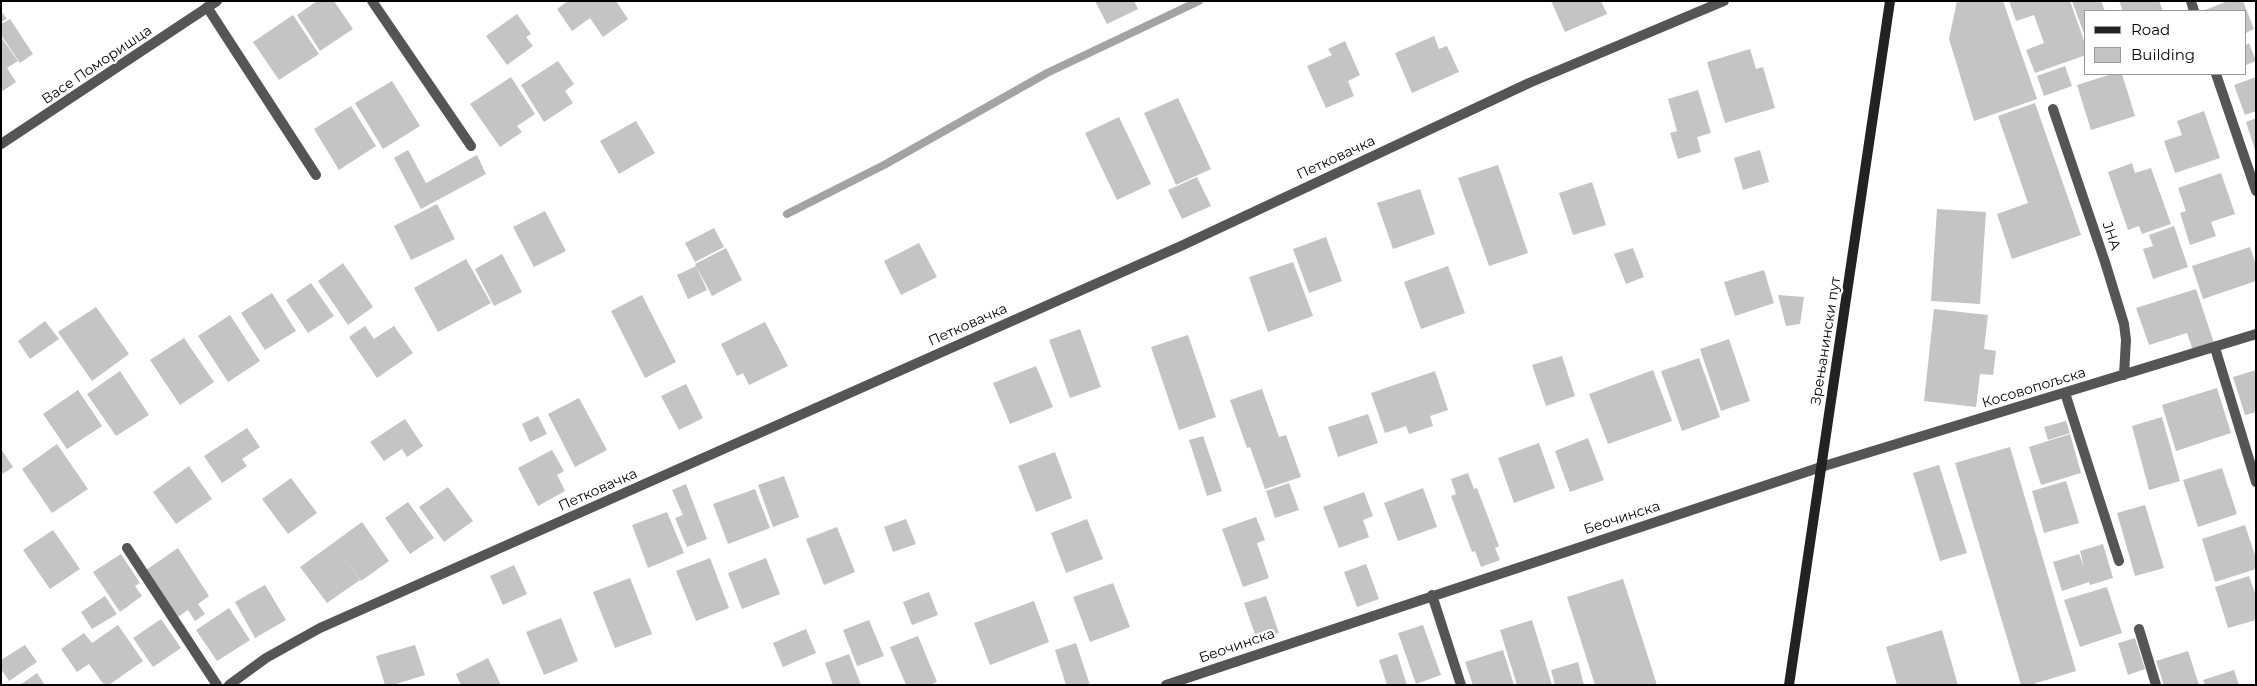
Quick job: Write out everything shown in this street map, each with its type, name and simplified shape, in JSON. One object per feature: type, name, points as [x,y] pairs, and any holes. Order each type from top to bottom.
[{"type":"main road","name":"Зрењанински пут","points":[[1789,685],[1890,1]]},
{"type":"street","points":[[372,1],[471,146]]},
{"type":"street","name":"Петковачка","points":[[229,685],[266,658],[320,628],[1181,246],[1529,83],[1724,1]]},
{"type":"street","name":"Васе Поморишца","points":[[1,144],[212,4],[316,175]]},
{"type":"street","points":[[2216,75],[2256,190]]},
{"type":"street","name":"ЈНА","points":[[2053,109],[2124,324],[2126,340],[2124,375]]},
{"type":"street","name":"Косовопољска","points":[[1821,467],[2216,348],[2256,334]]},
{"type":"street","points":[[2216,348],[2256,482]]},
{"type":"street","points":[[2065,393],[2119,561]]},
{"type":"street","name":"Беочинска","points":[[1166,685],[1821,467]]},
{"type":"street","points":[[127,548],[217,685]]},
{"type":"street","points":[[1432,595],[1460,685]]},
{"type":"street","points":[[2139,629],[2156,685]]},
{"type":"building","points":[[317,1],[334,1],[353,29],[320,51],[297,15]]},
{"type":"building","points":[[568,1],[616,1],[628,19],[603,37],[590,18],[572,31],[557,9]]},
{"type":"building","points":[[1095,1],[1134,1],[1138,9],[1107,24]]},
{"type":"building","points":[[1551,1],[1601,1],[1607,14],[1565,32]]},
{"type":"building","points":[[1957,1],[2003,1],[2037,99],[1974,121],[1949,39]]},
{"type":"building","points":[[2009,1],[2070,1],[2084,40],[2084,56],[2035,73],[2026,50],[2044,43],[2034,15],[2016,21]]},
{"type":"building","points":[[2072,1],[2101,1],[2105,10],[2084,10],[2084,34]]},
{"type":"building","points":[[2119,1],[2159,1],[2163,10],[2123,10]]},
{"type":"building","points":[[2228,1],[2243,1],[2247,10],[2205,10]]},
{"type":"building","points":[[1,11],[7,19],[1,22]]},
{"type":"building","points":[[2247,11],[2254,29],[2247,32]]},
{"type":"building","points":[[517,14],[531,34],[526,37],[533,46],[507,65],[486,36]]},
{"type":"building","points":[[293,15],[319,54],[279,80],[253,42]]},
{"type":"building","points":[[10,19],[33,54],[20,63],[1,35],[1,24]]},
{"type":"building","points":[[1434,36],[1439,49],[1447,46],[1459,72],[1412,93],[1395,53]]},
{"type":"building","points":[[1,37],[18,61],[7,68],[16,82],[1,92]]},
{"type":"building","points":[[1345,41],[1360,75],[1348,81],[1354,96],[1326,108],[1307,66],[1332,55],[1328,49]]},
{"type":"building","points":[[2249,43],[2256,61],[2247,65],[2247,44]]},
{"type":"building","points":[[1750,49],[1756,69],[1763,67],[1775,108],[1725,123],[1707,62]]},
{"type":"building","points":[[558,61],[574,84],[565,91],[573,103],[544,122],[521,85]]},
{"type":"building","points":[[2065,66],[2072,86],[2044,96],[2037,76]]},
{"type":"building","points":[[2109,75],[2122,75],[2135,116],[2091,130],[2077,85]]},
{"type":"building","points":[[511,77],[535,114],[517,126],[522,132],[500,147],[470,104]]},
{"type":"building","points":[[2256,77],[2256,111],[2245,115],[2234,85]]},
{"type":"building","points":[[392,81],[420,126],[383,149],[355,103]]},
{"type":"building","points":[[1698,90],[1711,133],[1697,137],[1701,152],[1678,159],[1670,133],[1677,131],[1668,99]]},
{"type":"building","points":[[1178,98],[1211,169],[1176,185],[1144,113]]},
{"type":"building","points":[[2035,103],[2081,235],[2012,259],[1997,214],[2028,203],[1998,116]]},
{"type":"building","points":[[351,106],[376,146],[339,170],[314,129]]},
{"type":"building","points":[[2204,111],[2220,158],[2175,173],[2164,141],[2182,135],[2177,121]]},
{"type":"building","points":[[1119,117],[1151,184],[1117,200],[1085,133]]},
{"type":"building","points":[[2256,118],[2256,150],[2255,150],[2246,122]]},
{"type":"building","points":[[636,121],[655,153],[619,174],[600,141]]},
{"type":"building","points":[[408,150],[426,183],[477,155],[486,174],[421,209],[394,158]]},
{"type":"building","points":[[1760,150],[1769,182],[1743,190],[1734,158]]},
{"type":"building","points":[[2132,163],[2135,173],[2151,168],[2171,224],[2142,234],[2139,226],[2128,230],[2108,172]]},
{"type":"building","points":[[1498,165],[1528,253],[1489,266],[1458,178]]},
{"type":"building","points":[[2221,173],[2235,214],[2211,222],[2216,236],[2190,245],[2180,213],[2186,211],[2178,188]]},
{"type":"building","points":[[1197,177],[1211,206],[1182,219],[1168,190]]},
{"type":"building","points":[[1592,182],[1606,225],[1573,235],[1559,193]]},
{"type":"building","points":[[1420,189],[1435,234],[1393,249],[1377,203]]},
{"type":"building","points":[[437,204],[455,239],[411,260],[394,226]]},
{"type":"building","points":[[1937,209],[1986,212],[1980,304],[1931,301]]},
{"type":"building","points":[[545,211],[566,251],[534,267],[513,227]]},
{"type":"building","points":[[2174,226],[2188,267],[2153,279],[2143,249],[2153,246],[2149,235]]},
{"type":"building","points":[[714,228],[724,247],[695,262],[685,243]]},
{"type":"building","points":[[1326,237],[1342,281],[1309,293],[1293,249]]},
{"type":"building","points":[[919,243],[937,277],[901,295],[884,261]]},
{"type":"building","points":[[2250,247],[2256,265],[2256,281],[2203,299],[2192,266]]},
{"type":"building","points":[[726,248],[742,280],[712,296],[695,264]]},
{"type":"building","points":[[1633,248],[1644,277],[1626,284],[1614,254]]},
{"type":"building","points":[[502,254],[522,292],[494,306],[475,269]]},
{"type":"building","points":[[466,259],[491,303],[438,332],[414,288]]},
{"type":"building","points":[[1293,262],[1313,316],[1268,332],[1249,277]]},
{"type":"building","points":[[343,263],[373,307],[348,325],[318,281]]},
{"type":"building","points":[[696,266],[707,290],[688,299],[677,275]]},
{"type":"building","points":[[1448,266],[1465,313],[1421,329],[1404,282]]},
{"type":"building","points":[[1764,270],[1774,303],[1735,316],[1724,282]]},
{"type":"building","points":[[311,283],[334,316],[308,333],[286,300]]},
{"type":"building","points":[[2196,289],[2214,343],[2193,350],[2187,333],[2149,345],[2136,308]]},
{"type":"building","points":[[272,293],[296,331],[265,350],[241,313]]},
{"type":"building","points":[[642,295],[676,362],[645,378],[611,311]]},
{"type":"building","points":[[1778,295],[1804,297],[1800,324],[1786,326]]},
{"type":"building","points":[[96,307],[129,354],[92,381],[58,332]]},
{"type":"building","points":[[1934,309],[1988,315],[1984,349],[1996,351],[1993,375],[1980,374],[1976,407],[1924,401]]},
{"type":"building","points":[[230,315],[260,361],[228,382],[198,336]]},
{"type":"building","points":[[45,321],[59,339],[30,359],[18,341]]},
{"type":"building","points":[[765,322],[788,366],[749,385],[743,373],[737,376],[721,344]]},
{"type":"building","points":[[365,326],[374,339],[394,326],[413,353],[377,378],[349,337]]},
{"type":"building","points":[[1080,329],[1101,387],[1070,398],[1049,340]]},
{"type":"building","points":[[1188,335],[1216,417],[1179,430],[1151,347]]},
{"type":"building","points":[[184,338],[214,382],[180,405],[150,360]]},
{"type":"building","points":[[1729,339],[1750,401],[1721,411],[1700,349]]},
{"type":"building","points":[[1562,356],[1575,396],[1546,406],[1532,365]]},
{"type":"building","points":[[1699,358],[1720,417],[1682,431],[1661,371]]},
{"type":"building","points":[[1036,366],[1053,407],[1010,424],[993,383]]},
{"type":"building","points":[[1653,370],[1672,421],[1608,444],[1589,394]]},
{"type":"building","points":[[2256,370],[2256,412],[2245,415],[2233,377]]},
{"type":"building","points":[[120,371],[149,415],[116,436],[87,394]]},
{"type":"building","points":[[1435,371],[1448,410],[1430,416],[1433,426],[1409,434],[1406,426],[1385,433],[1371,393]]},
{"type":"building","points":[[686,384],[703,418],[679,430],[661,396]]},
{"type":"building","points":[[2217,388],[2231,433],[2176,451],[2162,405]]},
{"type":"building","points":[[1262,389],[1279,437],[1286,435],[1301,477],[1265,489],[1250,447],[1247,448],[1230,400]]},
{"type":"building","points":[[78,390],[102,426],[67,449],[43,414]]},
{"type":"building","points":[[579,398],[607,450],[575,467],[548,414]]},
{"type":"building","points":[[1368,414],[1378,443],[1338,457],[1328,427]]},
{"type":"building","points":[[538,416],[547,434],[530,442],[522,424]]},
{"type":"building","points":[[2162,417],[2180,481],[2149,490],[2132,426]]},
{"type":"building","points":[[405,419],[423,446],[407,457],[402,449],[384,461],[370,442]]},
{"type":"building","points":[[2066,421],[2070,433],[2048,440],[2044,427]]},
{"type":"building","points":[[247,428],[260,447],[242,459],[247,466],[222,483],[204,456]]},
{"type":"building","points":[[2070,434],[2081,473],[2041,485],[2029,447]]},
{"type":"building","points":[[1203,436],[1222,491],[1207,496],[1189,440]]},
{"type":"building","points":[[1588,438],[1604,480],[1570,492],[1555,451]]},
{"type":"building","points":[[1539,443],[1555,488],[1514,503],[1498,458]]},
{"type":"building","points":[[57,444],[88,489],[52,513],[22,469]]},
{"type":"building","points":[[2010,447],[2076,671],[2030,685],[2021,685],[1955,463]]},
{"type":"building","points":[[1,449],[13,467],[1,475]]},
{"type":"building","points":[[552,450],[564,471],[557,475],[565,491],[538,506],[518,468]]},
{"type":"building","points":[[1055,452],[1072,498],[1036,512],[1018,466]]},
{"type":"building","points":[[1939,465],[1967,553],[1940,561],[1913,473]]},
{"type":"building","points":[[189,466],[212,499],[176,524],[153,492]]},
{"type":"building","points":[[2222,468],[2237,514],[2198,527],[2183,480]]},
{"type":"building","points":[[1468,473],[1474,489],[1477,488],[1499,546],[1495,548],[1500,560],[1481,567],[1475,551],[1472,552],[1451,496],[1456,494],[1451,479]]},
{"type":"building","points":[[784,476],[799,517],[773,527],[758,485]]},
{"type":"building","points":[[291,478],[317,513],[288,534],[262,499]]},
{"type":"building","points":[[2066,481],[2079,523],[2044,533],[2032,491]]},
{"type":"building","points":[[1289,483],[1299,510],[1275,518],[1266,491]]},
{"type":"building","points":[[686,484],[707,539],[687,547],[675,518],[683,515],[672,490]]},
{"type":"building","points":[[448,487],[473,521],[444,542],[419,507]]},
{"type":"building","points":[[1423,488],[1437,527],[1398,541],[1384,503]]},
{"type":"building","points":[[755,489],[770,528],[728,544],[713,504]]},
{"type":"building","points":[[1364,492],[1373,516],[1363,520],[1369,537],[1339,548],[1323,507]]},
{"type":"building","points":[[408,502],[434,538],[410,554],[385,518]]},
{"type":"building","points":[[2145,505],[2164,568],[2135,576],[2117,513]]},
{"type":"building","points":[[667,512],[684,553],[648,568],[632,525]]},
{"type":"building","points":[[1256,517],[1265,540],[1257,543],[1269,578],[1243,587],[1222,529]]},
{"type":"building","points":[[906,519],[916,544],[893,552],[884,527]]},
{"type":"building","points":[[1087,519],[1103,559],[1066,573],[1051,533]]},
{"type":"building","points":[[362,522],[389,561],[361,581],[338,548],[360,580],[327,603],[300,567]]},
{"type":"building","points":[[2245,525],[2256,558],[2256,569],[2215,582],[2202,539]]},
{"type":"building","points":[[837,527],[855,572],[824,585],[806,539]]},
{"type":"building","points":[[53,530],[80,569],[50,589],[23,550]]},
{"type":"building","points":[[2103,544],[2113,578],[2090,585],[2089,582],[2062,591],[2053,562],[2079,554],[2084,567],[2080,551]]},
{"type":"building","points":[[178,548],[209,596],[198,604],[205,614],[195,621],[188,610],[178,617],[146,570]]},
{"type":"building","points":[[121,554],[140,583],[135,586],[142,596],[120,612],[93,572]]},
{"type":"building","points":[[710,558],[729,608],[696,621],[676,571]]},
{"type":"building","points":[[766,558],[780,594],[742,609],[728,573]]},
{"type":"building","points":[[1366,564],[1379,599],[1357,607],[1344,572]]},
{"type":"building","points":[[514,565],[527,594],[503,605],[490,576]]},
{"type":"building","points":[[2249,576],[2256,596],[2256,620],[2228,628],[2215,587]]},
{"type":"building","points":[[630,578],[652,634],[615,648],[593,592]]},
{"type":"building","points":[[1623,579],[1657,685],[1595,685],[1567,597]]},
{"type":"building","points":[[1113,583],[1130,627],[1090,642],[1073,597]]},
{"type":"building","points":[[265,585],[286,620],[255,638],[235,602]]},
{"type":"building","points":[[2107,587],[2122,633],[2080,647],[2064,600]]},
{"type":"building","points":[[929,592],[938,615],[912,625],[903,602]]},
{"type":"building","points":[[105,596],[117,614],[92,629],[81,612]]},
{"type":"building","points":[[1266,596],[1279,633],[1257,640],[1244,603]]},
{"type":"building","points":[[1034,601],[1049,642],[990,665],[974,623]]},
{"type":"building","points":[[229,608],[250,640],[217,661],[196,630]]},
{"type":"building","points":[[561,618],[578,661],[544,675],[526,632]]},
{"type":"building","points":[[161,619],[181,648],[153,667],[133,638]]},
{"type":"building","points":[[869,620],[884,656],[857,666],[843,630]]},
{"type":"building","points":[[1532,620],[1552,685],[1517,685],[1500,630]]},
{"type":"building","points":[[118,625],[143,661],[109,685],[104,685],[89,664],[77,672],[61,649],[84,633],[92,643]]},
{"type":"building","points":[[1423,625],[1441,675],[1416,684],[1398,633]]},
{"type":"building","points":[[806,629],[816,653],[783,667],[773,643]]},
{"type":"building","points":[[1942,630],[1958,685],[1897,685],[1886,647]]},
{"type":"building","points":[[918,636],[937,682],[929,685],[906,685],[890,647]]},
{"type":"building","points":[[2135,638],[2145,669],[2128,675],[2118,643]]},
{"type":"building","points":[[1076,643],[1090,685],[1066,685],[1055,650]]},
{"type":"building","points":[[25,645],[37,662],[9,681],[1,669],[1,660]]},
{"type":"building","points":[[415,645],[425,675],[393,685],[385,685],[376,656]]},
{"type":"building","points":[[1503,650],[1514,685],[1473,685],[1465,662]]},
{"type":"building","points":[[2188,651],[2199,685],[2164,685],[2156,661]]},
{"type":"building","points":[[849,654],[861,685],[833,685],[825,663]]},
{"type":"building","points":[[1397,654],[1407,685],[1387,685],[1379,660]]},
{"type":"building","points":[[488,658],[501,685],[461,685],[456,674]]},
{"type":"building","points":[[1578,662],[1584,685],[1555,685],[1551,670]]},
{"type":"building","points":[[2234,670],[2239,685],[2205,685],[2203,680]]},
{"type":"building","points":[[37,673],[45,685],[20,685]]},
{"type":"waterway","points":[[787,214],[884,165],[1047,73],[1199,1]]}]
